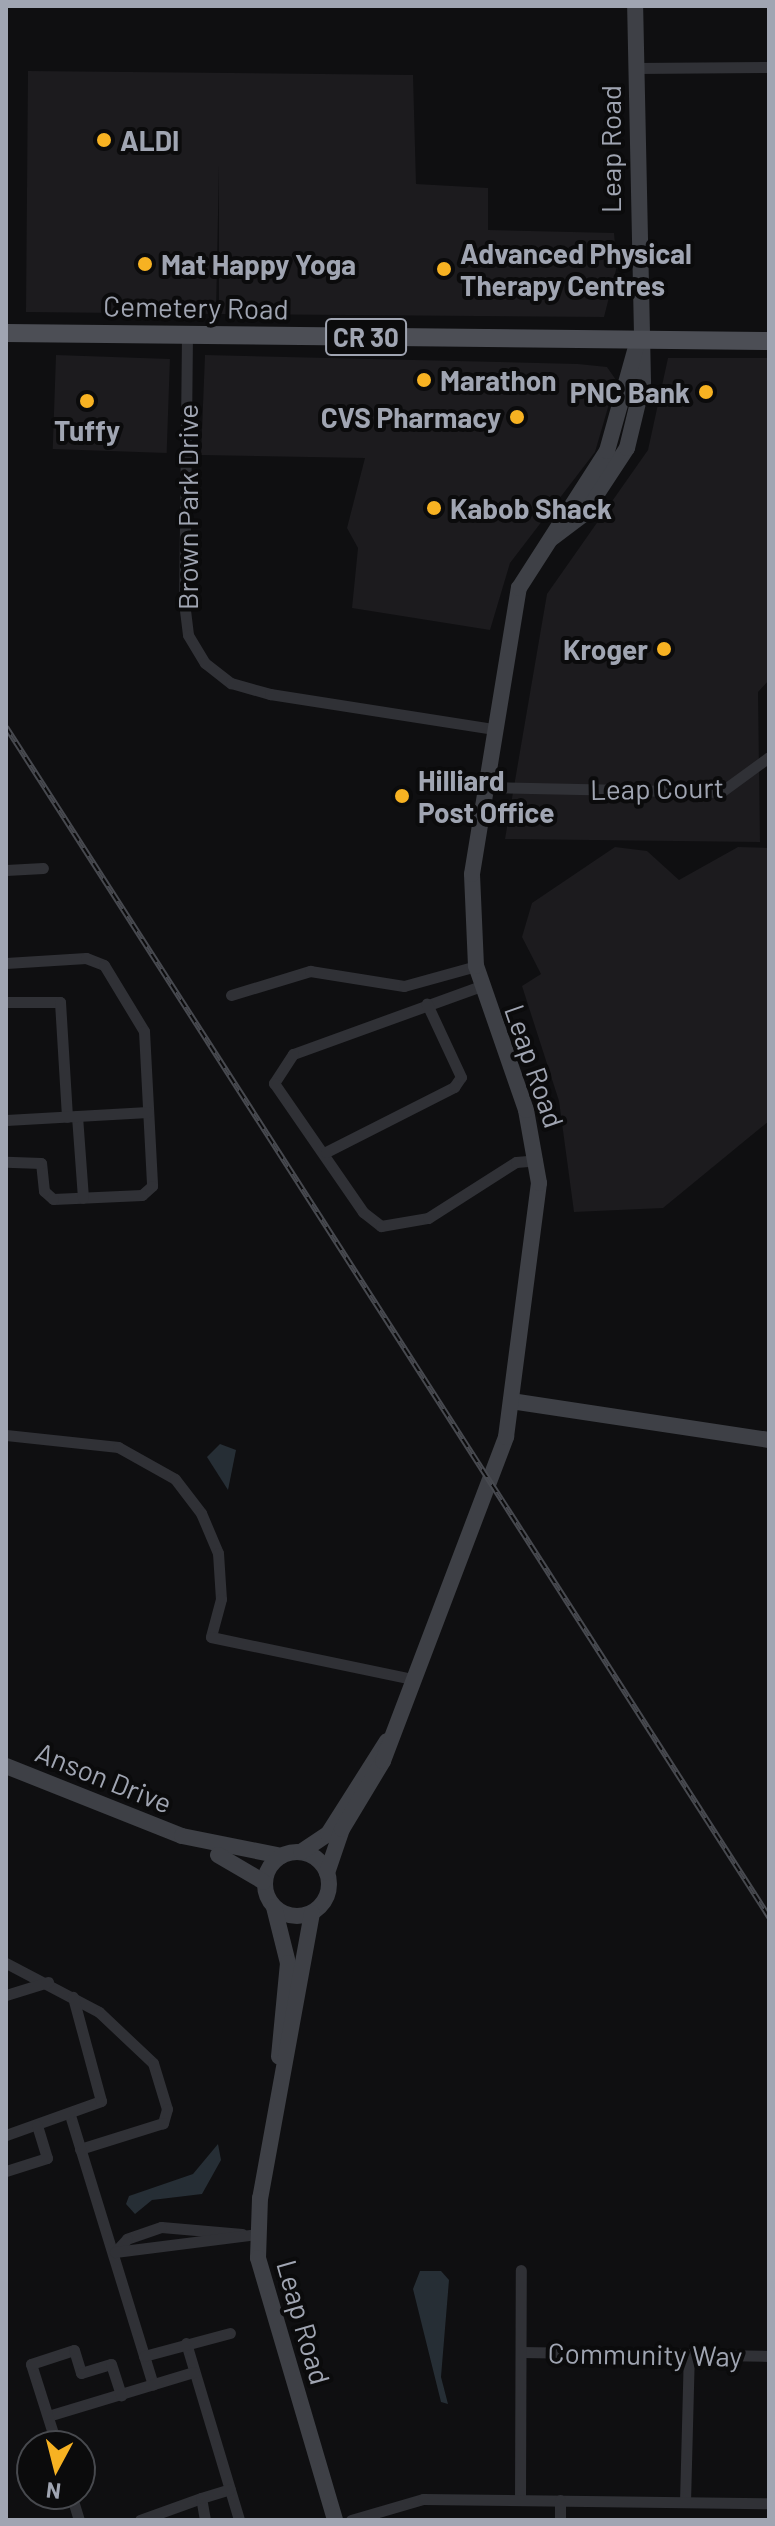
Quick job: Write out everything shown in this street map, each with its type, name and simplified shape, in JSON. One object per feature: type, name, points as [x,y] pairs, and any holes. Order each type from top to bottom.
[{"type":"main road","name":"Cemetery Road","points":[[6,333],[769,341]]},
{"type":"street","name":"Leap Road","points":[[327,1873],[388,1740],[501,1458],[511,1401],[538,1228],[537,1160],[476,966],[472,887],[494,729],[519,588],[607,451],[638,340],[635,6]]},
{"type":"street","points":[[635,68],[769,67]]},
{"type":"street","name":"Brown Park Drive","points":[[187,334],[184,600],[188,635],[205,663],[231,683],[270,694],[494,729]]},
{"type":"street","name":"Leap Court","points":[[485,787],[721,792],[737,787],[769,757]]},
{"type":"street","points":[[6,870],[43,868]]},
{"type":"street","points":[[6,963],[86,958],[104,965],[144,1031],[150,1193],[47,1197],[41,1163],[6,1162]]},
{"type":"street","points":[[231,995],[310,971],[404,986],[476,966]]},
{"type":"street","points":[[481,986],[427,1004],[280,1065],[279,1097],[326,1152],[363,1212],[381,1226],[404,1227],[516,1162],[537,1160]]},
{"type":"street","points":[[6,1002],[60,1002],[83,1198]]},
{"type":"street","points":[[326,1152],[454,1087],[461,1077],[427,1004]]},
{"type":"street","points":[[6,1120],[148,1112]]},
{"type":"street","points":[[511,1401],[769,1440]]},
{"type":"street","points":[[6,1435],[118,1447],[175,1479],[201,1513],[218,1553],[221,1599],[211,1637],[412,1679]]},
{"type":"street","name":"Leap Road","points":[[301,1852],[328,1834],[388,1740]]},
{"type":"street","name":"Anson Drive","points":[[6,1766],[182,1836],[264,1882]]},
{"type":"street","name":"Anson Drive","points":[[182,1836],[281,1856]]},
{"type":"street","points":[[301,1852],[327,1873],[327,1896],[312,1913],[292,1916],[274,1907],[264,1882],[281,1856],[301,1852]]},
{"type":"street","name":"Leap Road","points":[[274,1907],[288,1963],[280,2087]]},
{"type":"street","name":"Leap Road","points":[[312,1913],[250,2234],[335,2520]]},
{"type":"street","points":[[6,1963],[73,1997],[149,2055],[168,2117],[80,2149]]},
{"type":"street","points":[[6,1995],[48,1982]]},
{"type":"street","points":[[6,2135],[96,2107],[103,2092],[73,1997]]},
{"type":"street","points":[[70,2115],[115,2252],[153,2384]]},
{"type":"street","points":[[6,2171],[47,2158],[37,2125]]},
{"type":"street","points":[[115,2252],[127,2239],[161,2227],[250,2234]]},
{"type":"street","points":[[115,2252],[250,2234]]},
{"type":"street","points":[[520,2500],[521,2270]]},
{"type":"street","points":[[144,2356],[230,2333]]},
{"type":"street","points":[[186,2343],[239,2520]]},
{"type":"street","points":[[52,2430],[31,2364],[74,2350],[81,2373],[111,2364],[121,2395]]},
{"type":"street","name":"Community Way","points":[[521,2352],[769,2356]]},
{"type":"street","points":[[685,2502],[689,2354]]},
{"type":"street","points":[[48,2416],[194,2372]]},
{"type":"street","points":[[140,2520],[230,2489]]},
{"type":"street","points":[[201,2498],[205,2520]]},
{"type":"street","points":[[351,2520],[423,2499],[769,2503]]},
{"type":"street","points":[[560,2500],[560,2520]]},
{"type":"shaded area","points":[[28,71],[413,75],[416,184],[488,188],[488,230],[614,233],[617,266],[604,317],[219,314],[219,165],[216,314],[26,312]]},
{"type":"shaded area","points":[[56,355],[170,359],[167,453],[53,449]]},
{"type":"shaded area","points":[[205,355],[578,364],[607,367],[616,380],[595,452],[510,563],[490,630],[352,608],[358,548],[347,528],[365,458],[201,455]]},
{"type":"shaded area","points":[[668,358],[769,358],[769,680],[758,692],[760,842],[505,839],[547,594],[648,450]]},
{"type":"shaded area","points":[[615,847],[647,851],[679,880],[738,847],[769,848],[769,1121],[663,1208],[574,1212],[559,1101],[522,986],[541,974],[522,937],[532,903]]},
{"type":"shaded area","points":[[220,1444],[236,1450],[228,1490],[207,1457]]},
{"type":"shaded area","points":[[218,2144],[221,2160],[202,2194],[152,2200],[135,2214],[126,2204],[129,2196],[193,2174]]},
{"type":"shaded area","points":[[420,2271],[441,2271],[449,2280],[441,2377],[448,2404],[441,2402],[413,2289]]},
{"type":"railway","points":[[6,727],[769,1917]]},
{"type":"place","name":"ALDI","points":[[104,140]]},
{"type":"place","name":"Mat Happy Yoga","points":[[145,264]]},
{"type":"place","name":"Advanced Physical Therapy Centres","points":[[444,269]]},
{"type":"place","name":"Marathon","points":[[424,380]]},
{"type":"place","name":"PNC Bank","points":[[706,392]]},
{"type":"place","name":"Tuffy","points":[[87,401]]},
{"type":"place","name":"CVS Pharmacy","points":[[517,417]]},
{"type":"place","name":"Kabob Shack","points":[[434,508]]},
{"type":"place","name":"Kroger","points":[[664,649]]},
{"type":"place","name":"Hilliard Post Office","points":[[402,796]]}]
